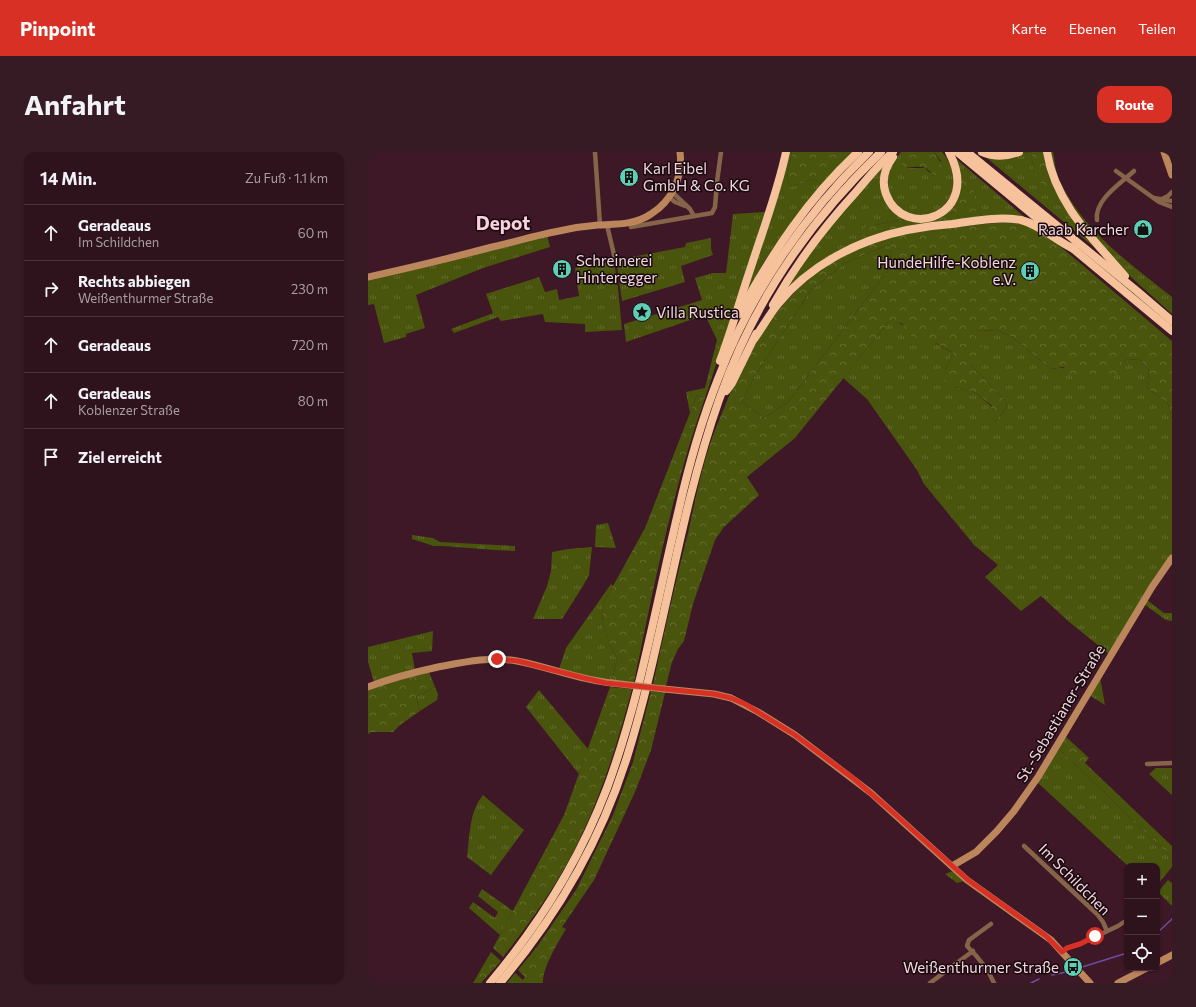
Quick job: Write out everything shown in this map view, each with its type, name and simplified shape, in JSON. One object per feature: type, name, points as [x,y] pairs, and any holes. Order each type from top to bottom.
[{"type":"highway","points":[[715,399],[714,377],[733,326],[774,196],[786,152]]},
{"type":"highway","points":[[733,326],[762,273],[790,230],[825,186],[858,152]]},
{"type":"highway","points":[[500,983],[531,944],[562,898],[605,814],[619,778],[642,703],[693,486],[708,434],[718,378],[741,328],[759,294],[783,255],[832,191],[869,152]]},
{"type":"highway","points":[[490,983],[518,949],[559,886],[583,843],[607,788],[634,702],[678,510],[693,455],[715,399],[767,296],[790,259],[821,217],[852,181],[881,152]]},
{"type":"highway","points":[[715,399],[732,383],[754,339],[785,285],[812,244],[856,191],[893,152]]},
{"type":"highway","points":[[897,152],[889,162],[884,176],[885,191],[888,199],[902,214],[924,219],[930,218],[942,212],[951,204],[956,194],[958,176],[949,152]]},
{"type":"highway","points":[[957,152],[1172,331]]},
{"type":"highway","points":[[967,152],[1172,321]]},
{"type":"highway","points":[[975,152],[1013,185],[1022,197]]},
{"type":"highway","points":[[982,152],[992,155],[1005,156],[1019,152]]},
{"type":"highway","points":[[1047,152],[1053,175],[1069,209],[1082,228],[1137,291]]},
{"type":"highway","points":[[754,339],[789,292],[821,265],[846,251],[875,238],[892,233],[914,228],[1011,219],[1031,223],[1062,244],[1074,249]]},
{"type":"main road","points":[[368,277],[558,231],[627,223],[646,217],[659,208],[670,194],[677,181],[680,171],[680,152]]},
{"type":"main road","points":[[1164,152],[1172,175]]},
{"type":"main road","name":"St.-Sebastianer-Straße","points":[[950,864],[969,856],[980,848],[1014,811],[1038,777],[1152,587],[1172,558]]},
{"type":"main road","points":[[368,687],[402,675],[460,663],[482,660],[511,660],[584,678],[612,683],[724,696],[739,701],[795,735],[854,779],[973,884],[1046,936],[1090,983]]},
{"type":"main road","points":[[1160,962],[1172,956]]},
{"type":"main road","points":[[1118,983],[1141,971]]},
{"type":"street","points":[[595,152],[603,225],[615,259]]},
{"type":"street","points":[[631,227],[712,213],[715,207],[716,182],[721,152]]},
{"type":"street","points":[[1116,171],[1150,197],[1172,207]]},
{"type":"street","points":[[1097,220],[1097,212],[1100,203],[1134,171]]},
{"type":"street","points":[[1162,199],[1172,192]]},
{"type":"street","points":[[670,194],[678,204],[687,206],[692,211],[694,216]]},
{"type":"street","points":[[1150,197],[1172,201]]},
{"type":"street","points":[[1147,764],[1172,763]]},
{"type":"street","name":"Im Schildchen","points":[[1024,846],[1097,914],[1107,931]]},
{"type":"street","name":"Im Schildchen","points":[[1062,952],[1067,948],[1080,944],[1124,922]]},
{"type":"street","points":[[991,924],[968,942],[967,946],[981,960],[994,983]]},
{"type":"street","points":[[930,983],[972,951]]},
{"type":"green space","points":[[789,152],[792,152],[787,178],[790,187],[814,179],[836,161],[844,152],[853,152],[797,215],[764,262],[745,295]]},
{"type":"green space","points":[[792,152],[844,152],[829,172],[790,187],[787,178]]},
{"type":"green space","points":[[901,152],[901,161],[907,168],[925,168],[930,173],[941,161],[934,152],[942,152],[952,168],[955,180],[951,195],[943,206],[931,213],[917,215],[904,210],[894,201],[888,189],[887,178],[891,166]]},
{"type":"green space","points":[[902,152],[934,152],[941,165],[941,174],[935,175],[921,167],[904,167],[901,160]]},
{"type":"green space","points":[[1032,152],[1033,166],[1040,181],[1043,185],[1052,181],[1101,253],[982,154]]},
{"type":"green space","points":[[1032,152],[1044,152],[1052,181],[1046,187],[1042,185],[1034,172]]},
{"type":"green space","points":[[1050,152],[1053,152],[1059,179],[1080,214],[1123,258],[1172,297],[1172,314],[1132,278],[1085,227],[1058,182]]},
{"type":"green space","points":[[953,156],[1029,221],[968,219]]},
{"type":"green space","points":[[886,164],[883,190],[908,218],[876,225],[868,225],[866,238],[779,301],[799,267],[839,214]]},
{"type":"green space","points":[[967,173],[969,174],[976,201],[976,212],[968,219],[866,238],[863,236],[862,231],[868,225],[876,225],[908,218],[939,217],[960,182],[961,177]]},
{"type":"green space","points":[[766,212],[705,398],[697,395],[690,413],[686,392],[705,388],[717,340],[705,315],[626,342],[624,324],[702,300],[695,278],[713,273],[726,273],[733,214]]},
{"type":"green space","points":[[1011,222],[1030,226],[1054,241],[1172,341],[1172,419],[1168,404],[1147,388],[1149,370],[1140,360],[1128,359],[1122,362],[1120,374],[1090,380],[1078,378],[1073,376],[1064,367],[1051,369],[1012,337],[999,331],[973,330],[971,334],[985,350],[971,365],[1006,401],[1007,408],[994,422],[988,422],[986,417],[992,406],[976,393],[956,387],[943,380],[945,370],[953,353],[936,343],[931,345],[906,333],[903,324],[894,321],[887,324],[795,438],[747,477],[759,495],[724,527],[715,540],[693,604],[684,641],[678,649],[672,662],[666,686],[653,684],[697,490],[709,447],[747,358],[772,319],[786,301],[802,285],[820,270],[853,250],[893,237],[921,232],[972,225]],"holes":[[[887,245],[891,247],[890,268],[788,402],[764,418],[742,402],[754,377],[811,290],[844,264]]]},
{"type":"green space","points":[[547,235],[550,247],[483,268],[416,295],[425,328],[406,334],[406,337],[384,343],[374,304],[368,305],[368,279]]},
{"type":"green space","points":[[711,238],[711,249],[713,255],[681,266],[685,282],[622,301],[616,260],[685,247],[686,243]]},
{"type":"green space","points":[[887,245],[891,247],[890,268],[788,402],[764,418],[742,402],[754,377],[811,290],[844,264]]},
{"type":"green space","points":[[614,261],[622,330],[585,332],[585,324],[545,322],[543,314],[501,321],[498,317],[454,333],[451,329],[493,313],[486,294],[539,277],[545,292],[557,289],[559,300],[579,296],[575,268]]},
{"type":"green space","points":[[894,320],[953,353],[945,370],[956,387],[976,393],[992,407],[986,417],[994,422],[1007,408],[1006,401],[971,365],[971,334],[973,330],[999,331],[1012,337],[1051,369],[1122,362],[1128,359],[1140,360],[1149,370],[1147,388],[1168,404],[1172,419],[1172,553],[1109,654],[1068,621],[1041,596],[1021,611],[985,577],[998,565],[974,545],[924,484],[917,470],[867,399],[843,378],[887,324]]},
{"type":"green space","points":[[697,395],[705,398],[693,433],[673,503],[634,682],[612,680],[617,660],[602,625],[603,604],[645,528]]},
{"type":"green space","points":[[608,523],[616,548],[595,547],[596,525]]},
{"type":"green space","points":[[412,535],[433,538],[440,542],[515,546],[515,551],[434,546],[412,539]]},
{"type":"green space","points":[[592,547],[589,575],[562,619],[533,619],[547,586],[551,571],[552,552]]},
{"type":"green space","points":[[611,584],[613,586],[603,604],[602,625],[617,660],[612,680],[600,679],[559,669],[566,648]]},
{"type":"green space","points":[[1147,600],[1164,613],[1172,613],[1172,621],[1166,620],[1144,604]]},
{"type":"green space","points":[[433,631],[432,651],[412,653],[415,670],[374,682],[368,662],[368,647]]},
{"type":"green space","points":[[429,672],[435,687],[416,697],[420,711],[400,725],[393,732],[371,732],[368,734],[368,691],[390,682]]},
{"type":"green space","points":[[1100,677],[1105,705],[1089,695]]},
{"type":"green space","points":[[435,687],[438,694],[437,700],[420,711],[416,697]]},
{"type":"green space","points":[[610,687],[632,689],[604,781],[590,817],[556,882],[536,913],[503,957],[493,948],[564,815]]},
{"type":"green space","points":[[539,690],[588,749],[579,774],[526,707]]},
{"type":"green space","points":[[651,691],[665,693],[651,750],[635,792],[594,880],[562,927],[566,929],[545,970],[543,983],[507,983],[515,973],[523,980],[525,977],[518,970],[536,948],[576,890],[613,815],[633,762]]},
{"type":"green space","points":[[1065,736],[1089,758],[1085,763],[1172,846],[1172,858],[1058,748]]},
{"type":"green space","points":[[1058,748],[1172,858],[1172,867],[1160,881],[1160,863],[1125,863],[1037,782]]},
{"type":"green space","points":[[1156,768],[1172,768],[1172,795],[1149,774]]},
{"type":"green space","points":[[483,795],[524,830],[491,875],[467,857],[473,816],[478,802]]},
{"type":"green space","points":[[953,871],[964,881],[957,883],[945,874]]},
{"type":"green space","points":[[1168,880],[1172,883],[1172,906],[1160,894],[1160,890]]},
{"type":"green space","points":[[482,889],[513,911],[500,935],[469,908],[473,902],[495,918],[498,912],[478,896]]},
{"type":"green space","points":[[491,952],[501,961],[481,983],[473,983]]},
{"type":"waterway","points":[[1160,930],[1172,919]]},
{"type":"waterway","points":[[1079,968],[1124,954]]},
{"type":"waterway","points":[[1052,975],[1076,970]]},
{"type":"waterway","points":[[1031,983],[1039,979]]},
{"type":"place","name":"Karl Eibel GmbH & Co. KG","points":[[629,177]]},
{"type":"place","name":"Raab Karcher","points":[[1143,229]]},
{"type":"place","name":"Schreinerei Hinteregger","points":[[562,269]]},
{"type":"place","name":"HundeHilfe-Koblenz e.V.","points":[[1030,271]]},
{"type":"place","name":"Villa Rustica","points":[[642,312]]},
{"type":"place","name":"Weißenthurmer Straße","points":[[1073,967]]},
{"type":"district","name":"Depot","points":[[503,222]]},
{"type":"route","points":[[497,659],[518,661],[598,681],[714,694],[739,701],[795,735],[854,779],[968,880],[1046,936],[1062,952],[1067,948],[1080,944],[1095,936]]}]
